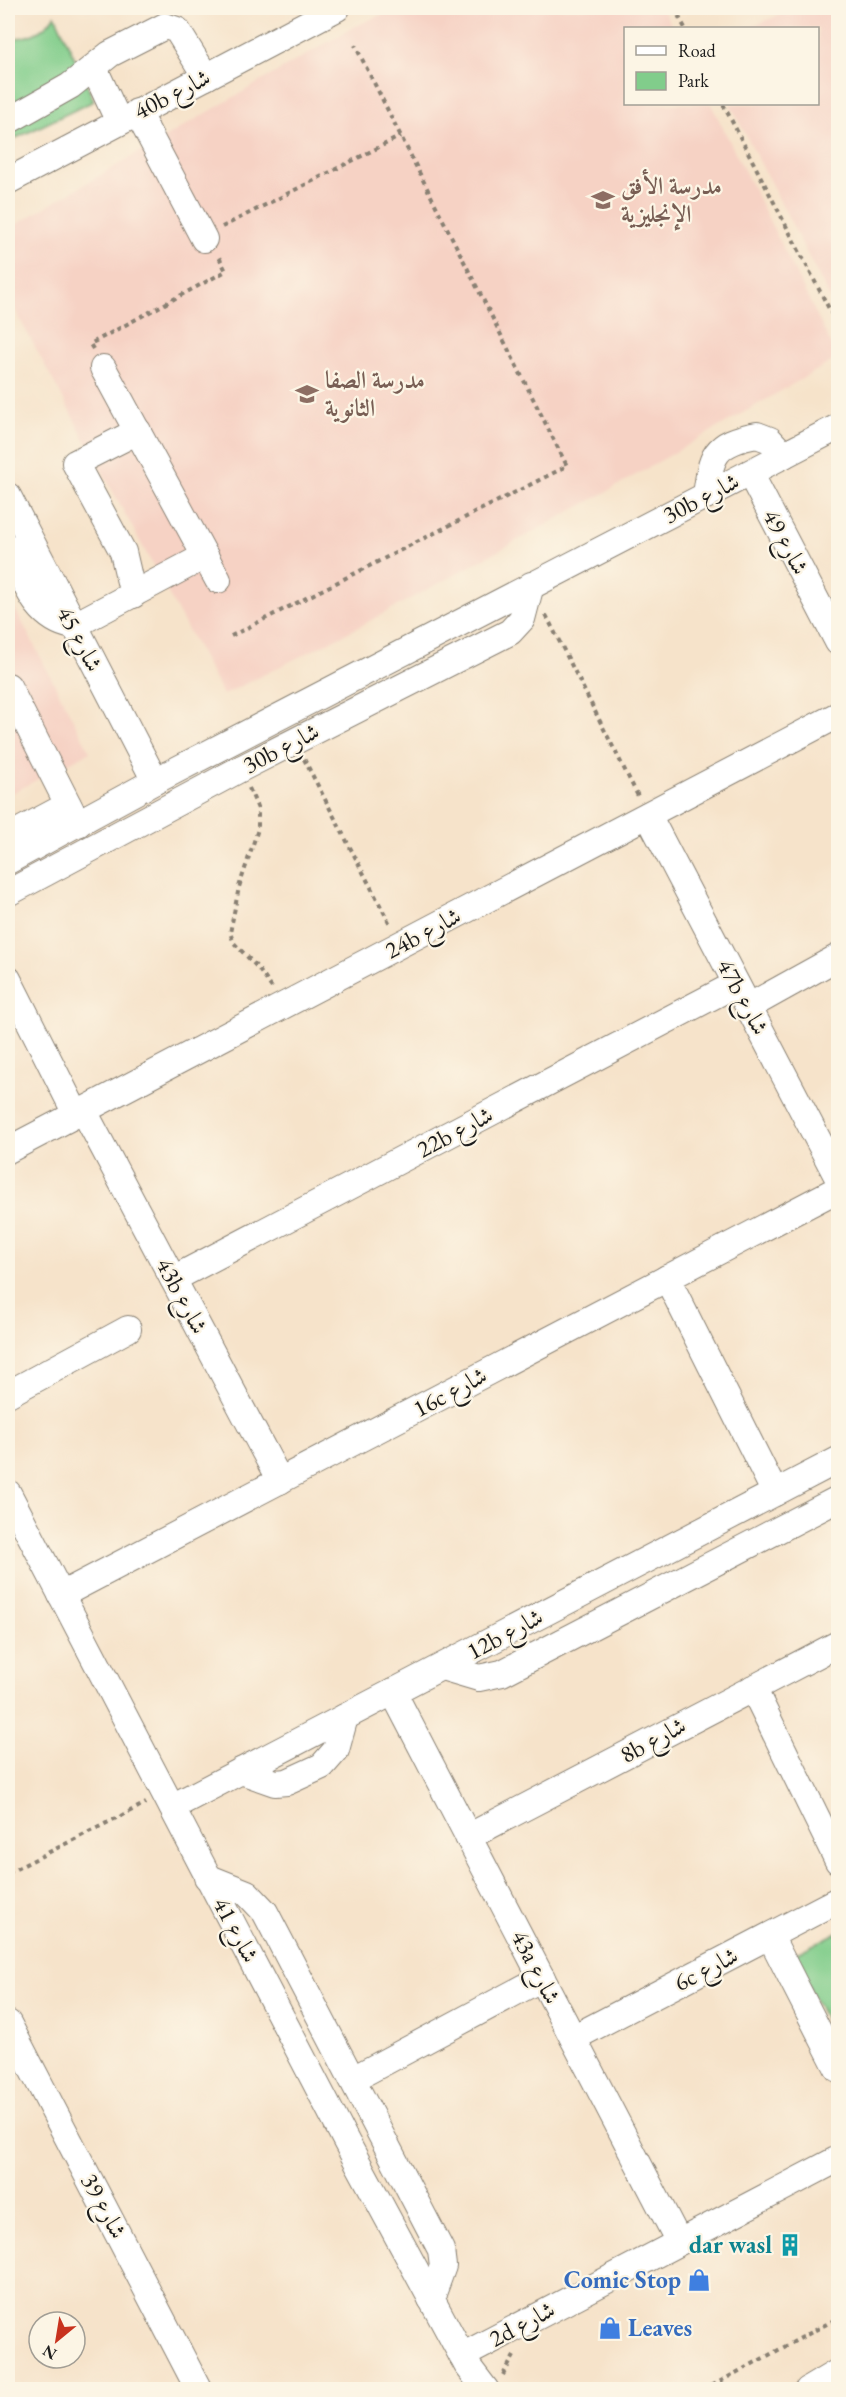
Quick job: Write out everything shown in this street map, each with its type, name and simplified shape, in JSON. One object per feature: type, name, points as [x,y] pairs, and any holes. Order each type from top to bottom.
[{"type":"street","name":"40b شارع","points":[[8,181],[337,8]]},
{"type":"street","points":[[8,121],[70,86],[110,54],[165,26],[177,30],[206,77]]},
{"type":"street","points":[[94,68],[212,241]]},
{"type":"street","points":[[104,368],[218,580]]},
{"type":"street","name":"30b شارع","points":[[8,861],[73,815],[155,781],[838,427]]},
{"type":"street","points":[[133,595],[123,552],[75,463],[138,431]]},
{"type":"street","points":[[706,496],[711,461],[719,449],[757,435],[770,441],[784,455]]},
{"type":"street","name":"شارع 49","points":[[750,473],[838,642]]},
{"type":"street","name":"شارع 45","points":[[8,496],[73,626],[155,781]]},
{"type":"street","points":[[8,547],[38,606],[53,620],[73,626],[205,556]]},
{"type":"street","name":"30b شارع","points":[[8,894],[242,768],[510,632],[522,619],[531,585]]},
{"type":"street","points":[[8,686],[73,815],[8,837]]},
{"type":"street","name":"24b شارع","points":[[8,1150],[838,715]]},
{"type":"street","name":"47b شارع","points":[[648,815],[838,1178]]},
{"type":"street","points":[[748,1007],[838,957]]},
{"type":"street","name":"43b شارع","points":[[8,979],[173,1279],[280,1480]]},
{"type":"street","name":"22b شارع","points":[[173,1279],[736,984]]},
{"type":"street","name":"16c شارع","points":[[61,1595],[838,1189]]},
{"type":"street","points":[[667,1278],[775,1493]]},
{"type":"street","points":[[8,1394],[128,1329]]},
{"type":"street","name":"12b شارع","points":[[168,1800],[241,1771],[838,1460]]},
{"type":"street","name":"شارع 41","points":[[8,1493],[467,2370],[486,2390]]},
{"type":"street","points":[[442,1667],[479,1678],[502,1673],[838,1499]]},
{"type":"street","name":"8b شارع","points":[[468,1837],[838,1644]]},
{"type":"street","points":[[753,1688],[838,1860]]},
{"type":"street","name":"43a شارع","points":[[393,1692],[678,2242]]},
{"type":"street","points":[[207,1877],[239,1888],[260,1905],[441,2250],[443,2266],[431,2299]]},
{"type":"street","name":"6c شارع","points":[[573,2038],[838,1900]]},
{"type":"street","points":[[770,1936],[838,2069]]},
{"type":"street","points":[[352,2079],[542,1978]]},
{"type":"street","name":"شارع 39","points":[[8,2023],[200,2390]]},
{"type":"street","name":"2d شارع","points":[[467,2370],[678,2242],[838,2159]]},
{"type":"street","points":[[808,2390],[838,2372]]},
{"type":"path","points":[[674,8],[684,27]]},
{"type":"path","points":[[231,636],[567,465],[356,45]]},
{"type":"path","points":[[724,105],[838,326]]},
{"type":"path","points":[[104,368],[90,344],[225,271],[212,241],[401,136]]},
{"type":"path","points":[[531,585],[648,815]]},
{"type":"path","points":[[295,741],[401,945]]},
{"type":"path","points":[[242,768],[259,819],[230,923],[230,933],[234,943],[271,986],[281,1008]]},
{"type":"path","points":[[8,1873],[168,1800]]},
{"type":"path","points":[[704,2390],[838,2318]]},
{"type":"shaded area","name":"مدرسة الصفا الثانوية","points":[[396,8],[662,8],[672,27],[624,27],[624,105],[712,105],[838,358],[608,491],[353,630],[223,695],[8,297],[8,229],[352,28]]},
{"type":"shaded area","points":[[795,8],[838,8],[838,314],[731,105],[819,105],[819,27],[751,27]]},
{"type":"shaded area","points":[[8,595],[90,752],[8,795]]},
{"type":"green space","points":[[55,15],[94,101],[8,142],[8,40],[34,34]]},
{"type":"green space","points":[[838,1932],[838,2045],[793,1955]]},
{"type":"place","name":"مدرسة الأفق الإنجليزية","points":[[603,200]]},
{"type":"place","name":"مدرسة الصفا الثانوية","points":[[307,394]]},
{"type":"place","name":"dar wasl","points":[[790,2245]]},
{"type":"place","name":"Comic Stop","points":[[699,2280]]},
{"type":"place","name":"Leaves","points":[[610,2328]]}]
